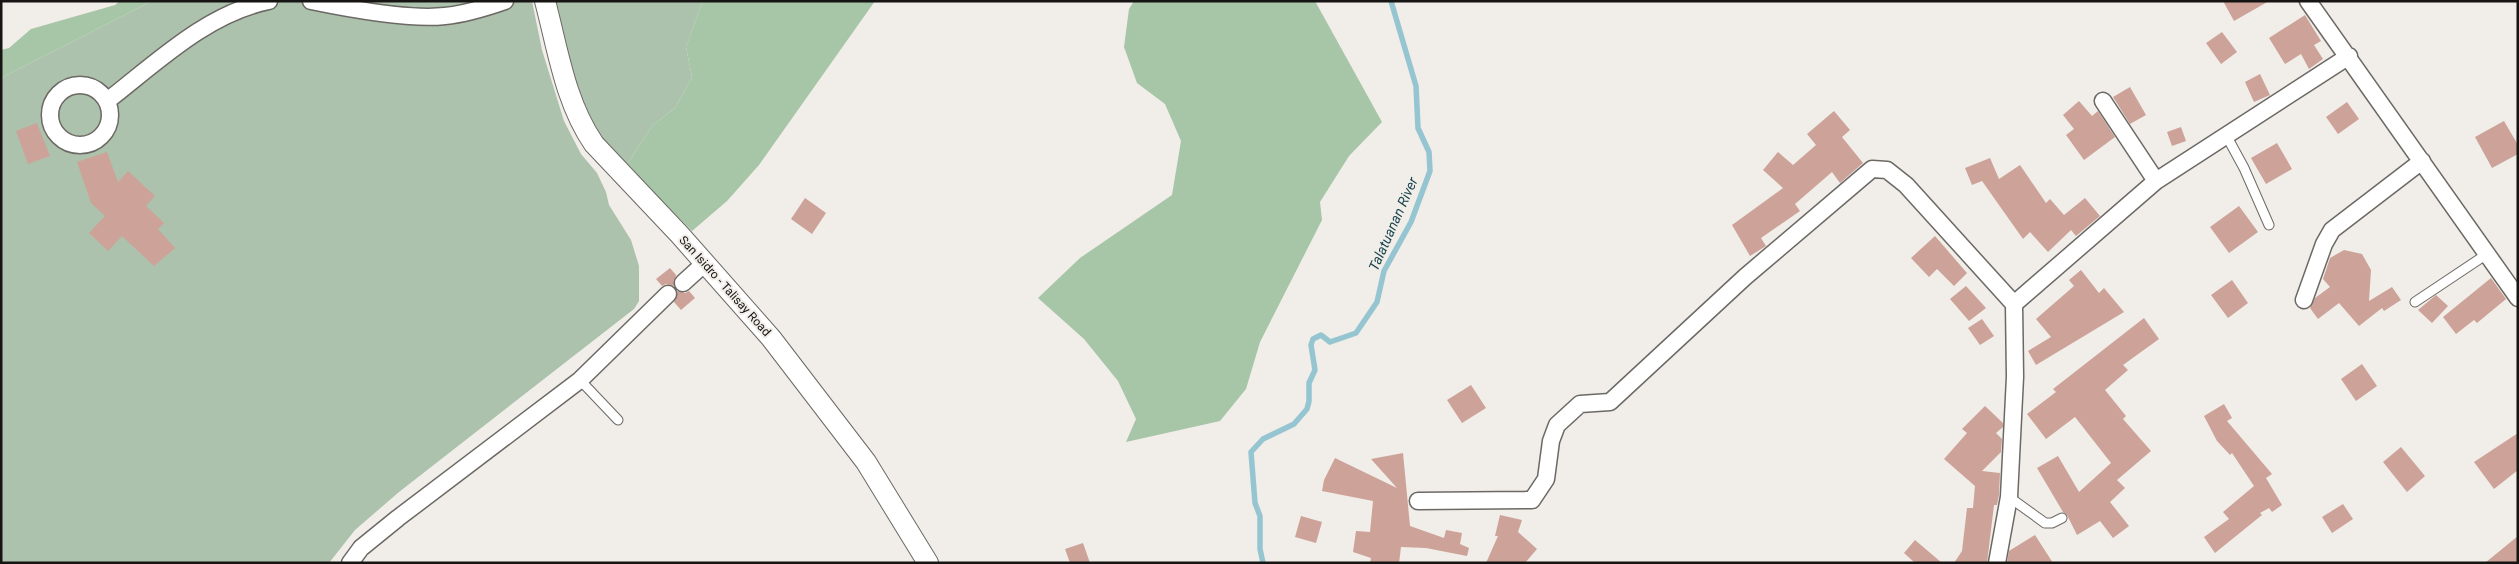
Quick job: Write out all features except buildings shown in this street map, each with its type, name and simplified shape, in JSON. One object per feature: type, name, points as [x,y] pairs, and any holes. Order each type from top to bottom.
[{"type":"street","points":[[106,101],[202,30],[234,13],[269,1]]},
{"type":"street","points":[[311,1],[395,14],[442,17],[482,9],[505,1]]},
{"type":"street","name":"San Isidro - Talisay Road","points":[[546,1],[574,110],[583,128],[594,144],[706,263],[771,338],[861,454],[928,563]]},
{"type":"street","points":[[2308,1],[2349,56],[2518,298]]},
{"type":"street","points":[[2014,304],[2156,181],[2349,56]]},
{"type":"street","points":[[2103,101],[2156,181]]},
{"type":"street","points":[[2304,300],[2324,244],[2332,230],[2422,161]]},
{"type":"street","points":[[1418,501],[1532,500],[1546,479],[1550,441],[1557,425],[1580,404],[1610,402],[1745,277],[1872,169],[1887,170],[1906,185],[2014,304],[2015,377],[2009,497],[1997,563]]},
{"type":"street","points":[[683,283],[706,263]]},
{"type":"street","points":[[350,563],[361,548],[398,518],[580,380],[668,294]]},
{"type":"lane","points":[[2226,136],[2244,168],[2269,225]]},
{"type":"lane","points":[[2415,302],[2487,254]]},
{"type":"lane","points":[[580,380],[618,420]]},
{"type":"lane","points":[[2009,497],[2045,523],[2052,523],[2062,518]]},
{"type":"green space","points":[[120,1],[152,1],[1,78],[1,50],[9,48],[31,29],[115,5]]},
{"type":"green space","points":[[152,1],[532,1],[542,50],[564,121],[581,154],[597,173],[606,192],[609,205],[631,240],[639,266],[639,301],[634,309],[399,492],[355,530],[329,563],[1,563],[1,78]]},
{"type":"green space","points":[[554,1],[705,1],[702,3],[686,47],[692,77],[675,108],[652,126],[626,166],[609,151],[578,99]]},
{"type":"green space","points":[[705,1],[875,1],[759,165],[727,201],[692,231],[626,166],[652,126],[675,108],[692,77],[686,47],[702,3]]},
{"type":"green space","points":[[1134,1],[1315,1],[1382,122],[1349,156],[1320,202],[1322,220],[1260,342],[1246,389],[1220,421],[1126,442],[1136,419],[1118,381],[1084,339],[1038,298],[1080,258],[1172,195],[1181,141],[1165,104],[1137,83],[1124,47],[1129,9]]},
{"type":"waterway","name":"Talatuanan River","points":[[1263,563],[1260,549],[1260,516],[1255,503],[1251,452],[1263,439],[1294,424],[1307,409],[1309,383],[1315,370],[1311,345],[1313,339],[1321,335],[1330,342],[1356,333],[1377,302],[1384,271],[1411,222],[1430,171],[1429,152],[1418,128],[1416,86],[1391,1]]}]
